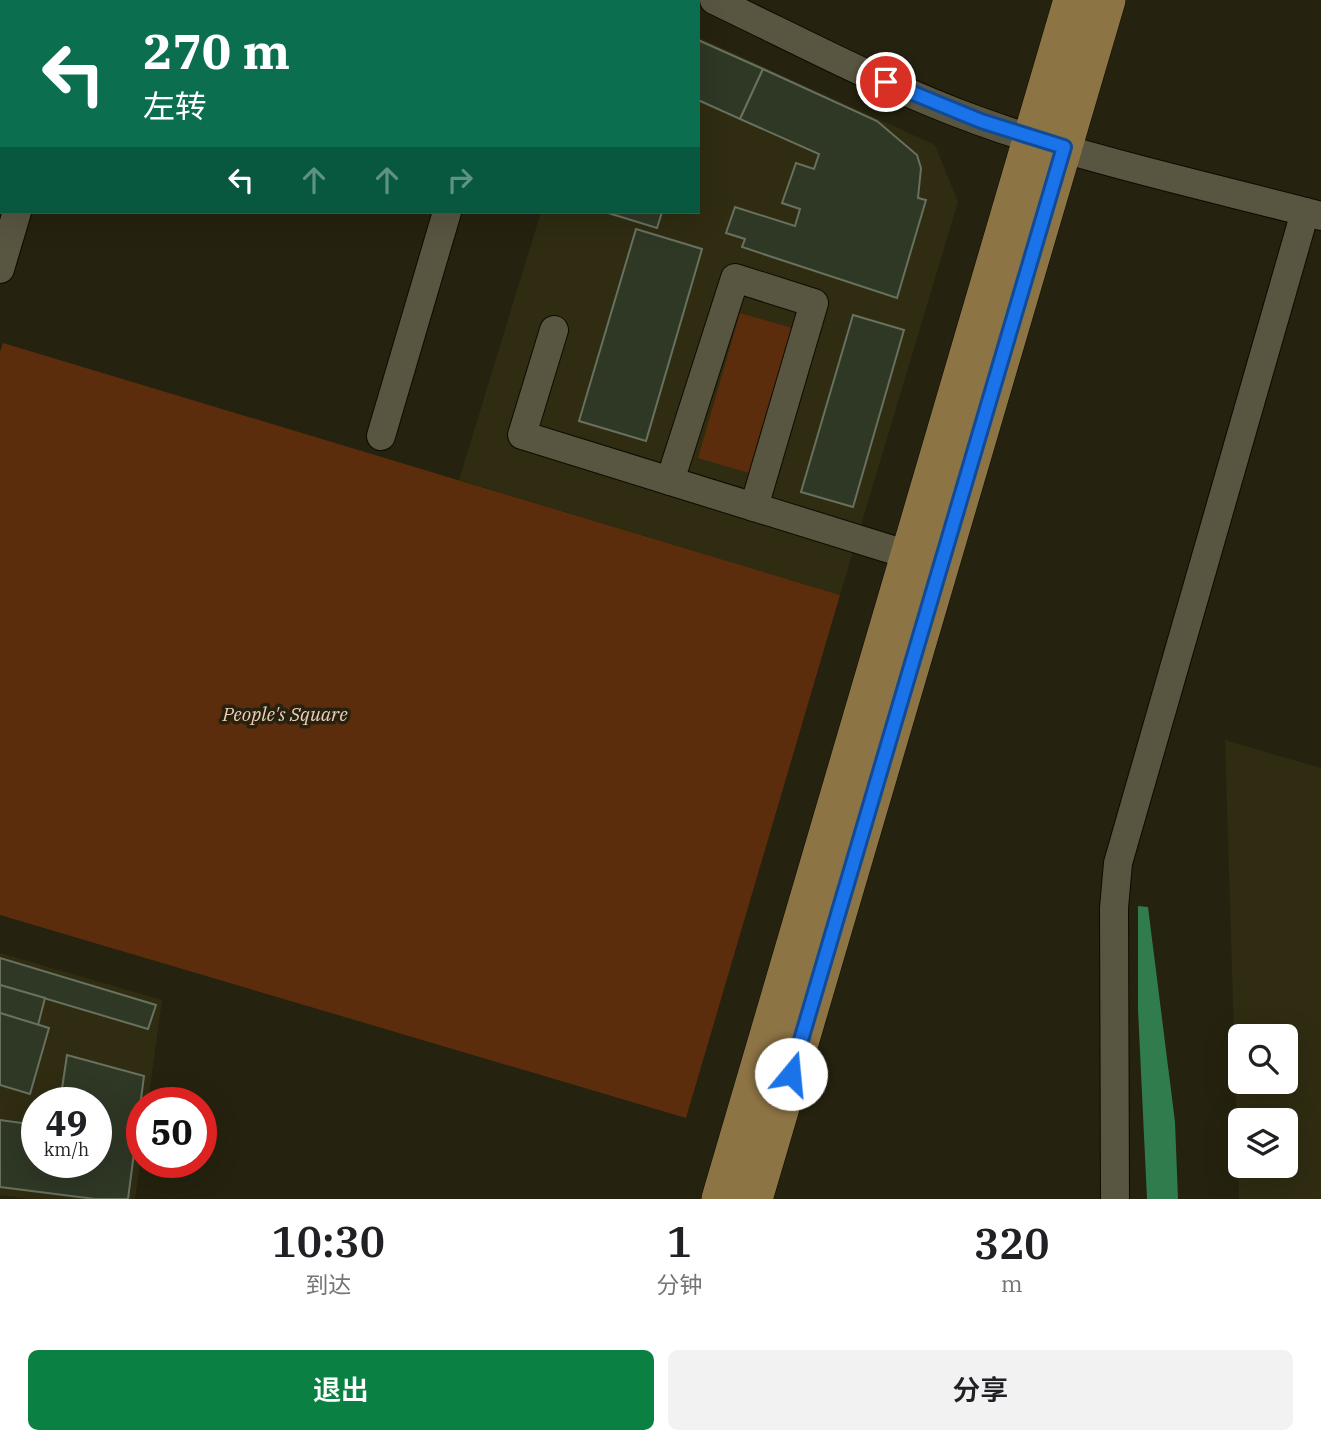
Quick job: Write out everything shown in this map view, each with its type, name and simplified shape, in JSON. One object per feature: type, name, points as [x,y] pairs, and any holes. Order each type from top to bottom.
[{"type":"main road","points":[[754,1199],[1048,142],[1072,0]]},
{"type":"main road","points":[[720,1199],[909,555],[1048,142],[1107,0]]},
{"type":"street","points":[[714,0],[911,94],[981,121],[1048,142],[1313,214],[1118,863],[1114,908],[1115,1199]]},
{"type":"street","points":[[0,269],[16,214]]},
{"type":"street","points":[[381,436],[446,214]]},
{"type":"street","points":[[670,481],[735,278],[814,303],[754,507]]},
{"type":"street","points":[[554,330],[522,435],[909,555]]},
{"type":"shaded area","points":[[700,38],[935,145],[958,202],[840,595],[459,480],[540,214],[700,214]]},
{"type":"shaded area","points":[[1225,740],[1321,768],[1321,1199],[1239,1199],[1238,1178],[1298,1178],[1298,1108],[1236,1108],[1236,1094],[1298,1094],[1298,1024],[1234,1024]]},
{"type":"shaded area","points":[[1138,906],[1148,907],[1175,1122],[1178,1199],[1147,1199],[1138,1009]]},
{"type":"shaded area","points":[[0,953],[162,1000],[150,1087],[126,1087],[126,1178],[138,1178],[135,1199],[31,1199],[0,1195]]},
{"type":"green space","points":[[740,313],[792,328],[749,473],[698,458]]},
{"type":"green space","name":"People's Square","points":[[3,343],[840,595],[686,1118],[0,915],[0,352]]},
{"type":"building","points":[[700,41],[763,69],[740,119],[700,101]]},
{"type":"building","points":[[763,69],[877,121],[917,155],[921,168],[918,198],[926,200],[897,298],[742,247],[745,239],[726,233],[735,207],[795,226],[800,209],[782,203],[796,163],[814,169],[819,154],[740,119]]},
{"type":"building","points":[[612,214],[661,214],[657,228]]},
{"type":"building","points":[[636,229],[702,249],[646,441],[579,421]]},
{"type":"building","points":[[853,315],[904,330],[853,507],[801,492]]},
{"type":"building","points":[[0,958],[156,1005],[148,1029],[0,985]]},
{"type":"building","points":[[0,985],[45,998],[38,1025],[0,1013]]},
{"type":"building","points":[[0,1013],[49,1028],[32,1087],[21,1087],[21,1091],[0,1085]]},
{"type":"building","points":[[67,1055],[144,1076],[143,1087],[126,1087],[126,1178],[131,1178],[128,1199],[95,1199],[0,1187],[0,1120],[21,1123],[21,1178],[112,1178],[112,1087],[62,1087]]},
{"type":"route","points":[[791,1074],[1064,147],[981,121],[886,82]]}]
